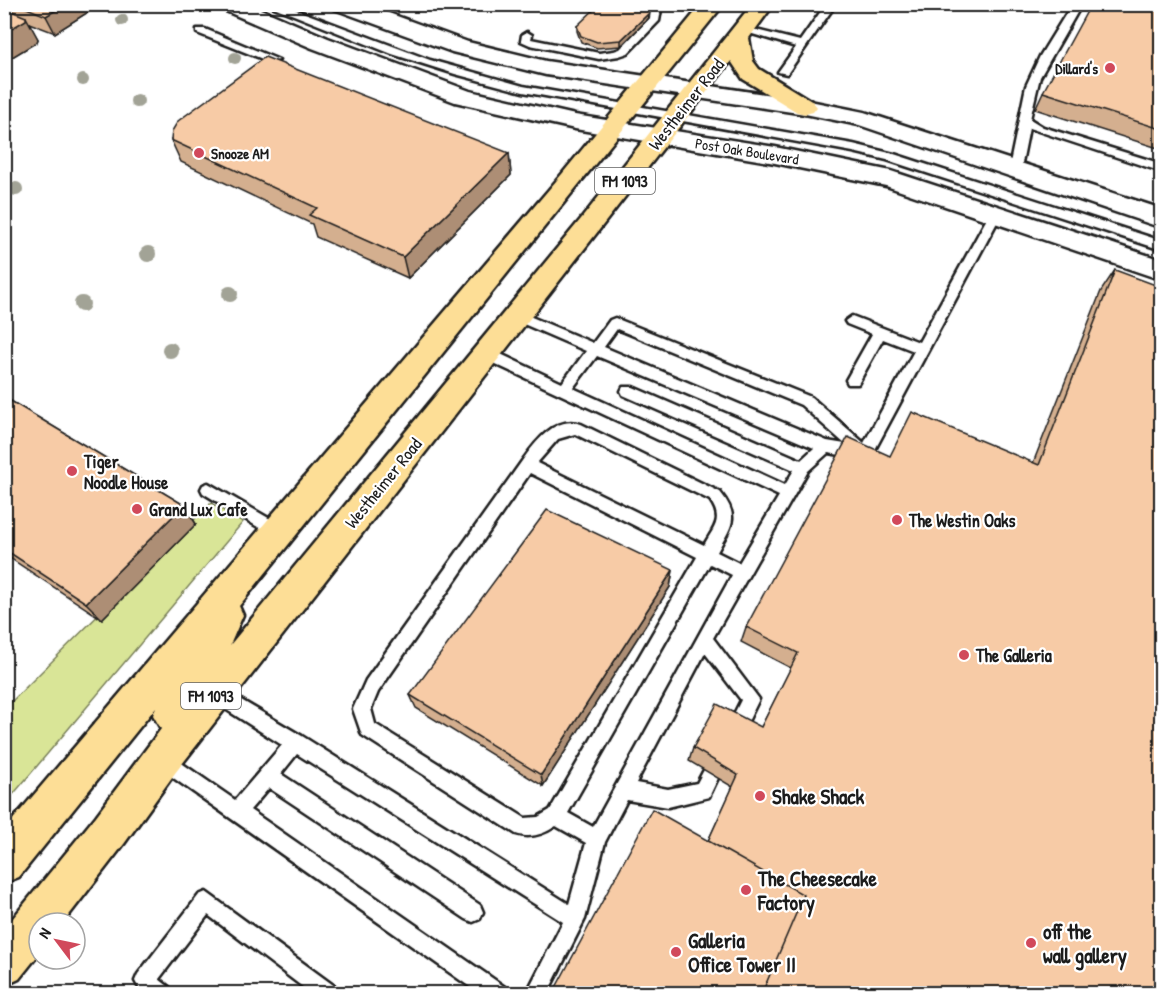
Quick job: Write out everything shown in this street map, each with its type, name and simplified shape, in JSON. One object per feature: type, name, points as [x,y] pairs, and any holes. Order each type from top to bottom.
[{"type":"main road","name":"Post Oak Boulevard","points":[[229,4],[320,43],[463,97],[495,106],[633,105],[679,113],[805,107],[864,119],[1008,190],[1161,270]]},
{"type":"main road","name":"Post Oak Boulevard","points":[[342,4],[460,47],[546,68],[633,105],[679,113],[775,154],[852,170],[928,190],[1008,190]]},
{"type":"main road","name":"FM 1093","points":[[4,862],[633,105],[714,4]]},
{"type":"main road","name":"Westheimer Road","points":[[4,964],[110,830],[161,759],[214,692],[487,354],[764,4]]},
{"type":"main road","points":[[741,34],[742,60],[751,74],[805,107]]},
{"type":"main road","points":[[1008,190],[1020,183],[1038,187],[1070,188],[1161,219]]},
{"type":"main road","points":[[424,432],[480,329],[478,325],[458,316]]},
{"type":"main road","points":[[161,759],[158,746],[165,724],[192,689],[241,578]]},
{"type":"lane","points":[[271,4],[443,69],[523,89],[633,105]]},
{"type":"lane","points":[[296,4],[460,65],[633,105]]},
{"type":"lane","points":[[527,36],[526,41],[558,49],[599,56],[615,54],[624,51],[656,19],[657,4]]},
{"type":"lane","points":[[783,72],[831,4]]},
{"type":"lane","points":[[866,453],[1008,190],[1020,153],[1032,84],[1077,4]]},
{"type":"lane","points":[[201,31],[274,60]]},
{"type":"lane","points":[[741,34],[802,45]]},
{"type":"lane","points":[[679,113],[879,145],[1161,246]]},
{"type":"lane","points":[[1024,120],[1039,129],[1161,168]]},
{"type":"lane","points":[[1008,190],[1161,235]]},
{"type":"lane","points":[[517,316],[825,447],[866,453]]},
{"type":"lane","points":[[852,321],[923,349]]},
{"type":"lane","points":[[564,390],[615,323],[806,401],[866,453]]},
{"type":"lane","points":[[853,380],[880,332]]},
{"type":"lane","points":[[487,354],[788,493]]},
{"type":"lane","points":[[628,391],[803,467]]},
{"type":"lane","points":[[576,428],[715,496],[724,508],[726,520],[708,555],[556,816],[540,826],[523,827],[368,729],[362,709],[372,686],[527,465],[550,435],[563,429],[576,428]]},
{"type":"lane","points":[[536,993],[575,919],[596,839],[704,639],[803,467],[825,447]]},
{"type":"lane","points":[[527,465],[742,572]]},
{"type":"lane","points":[[208,489],[279,532]]},
{"type":"lane","points":[[704,639],[750,699],[735,730]]},
{"type":"lane","points":[[214,692],[575,919]]},
{"type":"lane","points":[[238,811],[296,742]]},
{"type":"lane","points":[[161,759],[498,993]]},
{"type":"lane","points":[[624,790],[668,798],[703,792],[711,774]]},
{"type":"lane","points":[[268,776],[473,912]]},
{"type":"lane","points":[[556,816],[596,839]]},
{"type":"lane","points":[[162,993],[145,981],[206,902],[329,993]]},
{"type":"green space","points":[[211,503],[243,522],[5,804],[5,708]]},
{"type":"building","points":[[17,4],[66,4],[46,16]]},
{"type":"building","points":[[600,4],[647,4],[649,13],[621,40],[597,42],[581,36],[577,26]]},
{"type":"building","name":"Dillard's","points":[[1091,4],[1152,4],[1161,7],[1161,129],[1043,92]]},
{"type":"building","points":[[4,8],[26,17],[26,20],[4,33]]},
{"type":"building","points":[[265,57],[509,153],[403,257],[309,215],[317,208],[171,140],[172,131],[178,121]]},
{"type":"building","name":"The Galleria","points":[[1115,270],[1161,287],[1161,993],[762,993],[804,895],[708,841],[738,775],[693,748],[717,704],[761,727],[798,653],[746,627],[848,437],[890,456],[912,412],[1039,465]]},
{"type":"building","points":[[4,397],[184,505],[86,603],[4,549]]},
{"type":"building","points":[[547,510],[673,570],[541,775],[410,695]]},
{"type":"building","name":"Galleria Office Tower II","points":[[652,809],[804,895],[762,993],[553,993]]},
{"type":"place","name":"Dillard's","points":[[1110,68]]},
{"type":"place","name":"Snooze AM","points":[[199,153]]},
{"type":"place","name":"Tiger Noodle House","points":[[72,471]]},
{"type":"place","name":"Grand Lux Cafe","points":[[137,509]]},
{"type":"place","name":"The Westin Oaks","points":[[897,520]]},
{"type":"place","name":"The Galleria","points":[[964,655]]},
{"type":"place","name":"Shake Shack","points":[[760,796]]},
{"type":"place","name":"The Cheesecake Factory","points":[[746,890]]},
{"type":"place","name":"off the wall gallery","points":[[1031,943]]},
{"type":"place","name":"Galleria Office Tower II","points":[[676,952]]}]
